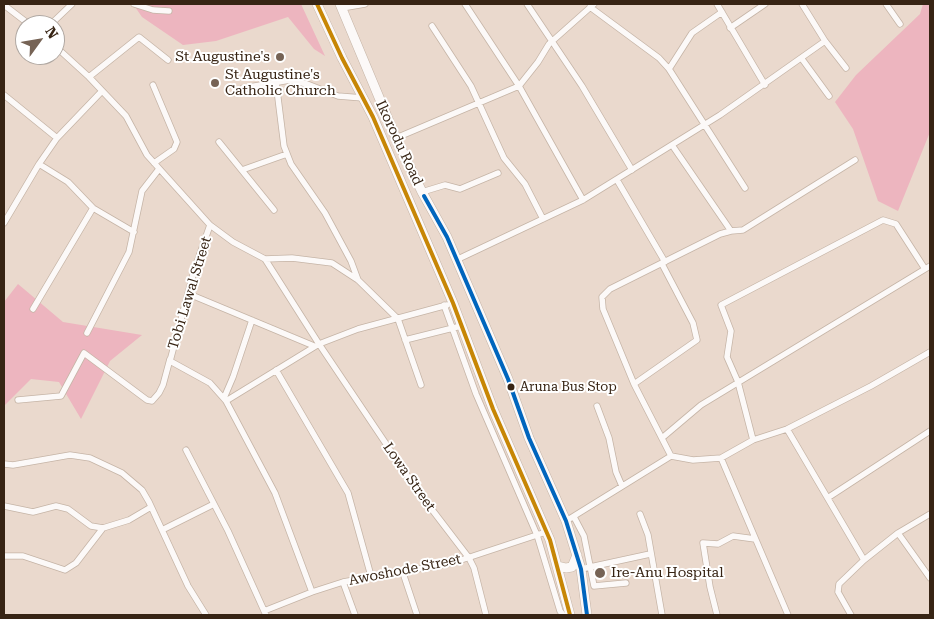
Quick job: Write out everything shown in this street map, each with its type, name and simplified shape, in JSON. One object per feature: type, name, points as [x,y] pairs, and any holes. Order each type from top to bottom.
[{"type":"highway","name":"Ikorodu Road","points":[[317,4],[363,98],[448,304],[461,326],[493,409],[546,532],[558,566],[570,615]]},
{"type":"highway","name":"Ikorodu Road","points":[[341,6],[396,138],[422,192],[447,237],[508,379],[528,438],[570,519],[581,569],[587,615]]},
{"type":"highway","points":[[558,566],[572,567],[577,553]]},
{"type":"street","points":[[60,15],[72,4]]},
{"type":"street","points":[[134,4],[153,10],[169,11]]},
{"type":"street","points":[[341,6],[365,4]]},
{"type":"street","points":[[465,4],[519,86],[583,200]]},
{"type":"street","points":[[527,4],[632,170]]},
{"type":"street","points":[[717,4],[765,85]]},
{"type":"street","points":[[730,28],[765,4]]},
{"type":"street","points":[[802,4],[825,41],[846,68]]},
{"type":"street","points":[[886,4],[900,24]]},
{"type":"street","points":[[4,5],[17,15]]},
{"type":"street","points":[[396,138],[519,86],[552,41],[592,5],[659,58],[669,69],[745,188]]},
{"type":"street","points":[[669,69],[692,33],[722,12]]},
{"type":"street","points":[[432,26],[480,102],[504,158],[525,184],[543,220]]},
{"type":"street","points":[[90,77],[139,37],[168,60]]},
{"type":"street","points":[[456,260],[543,220],[617,180],[765,85],[825,41]]},
{"type":"street","points":[[65,55],[90,77],[130,121],[147,155],[210,225],[239,245],[265,258],[292,258],[332,263],[358,280],[398,319],[421,385]]},
{"type":"street","points":[[802,59],[829,96]]},
{"type":"street","points":[[243,88],[276,82],[298,82],[338,96],[363,98]]},
{"type":"street","points":[[276,82],[286,154],[305,187],[329,220],[351,261],[358,280]]},
{"type":"street","points":[[153,85],[176,142],[174,148],[154,163]]},
{"type":"street","points":[[4,223],[39,164],[58,138],[102,91]]},
{"type":"street","points":[[4,95],[58,138]]},
{"type":"street","points":[[219,142],[274,210]]},
{"type":"street","points":[[672,144],[731,231]]},
{"type":"street","points":[[242,170],[286,154]]},
{"type":"street","points":[[670,456],[634,384],[603,309],[602,297],[610,289],[731,231],[743,230],[855,160]]},
{"type":"street","points":[[39,164],[68,182],[93,208],[134,232]]},
{"type":"street","points":[[87,333],[128,254],[142,191],[159,169]]},
{"type":"street","points":[[422,192],[444,184],[460,190],[498,173]]},
{"type":"street","points":[[617,180],[664,263],[693,324],[697,340],[634,384]]},
{"type":"street","points":[[33,309],[93,208]]},
{"type":"street","points":[[662,438],[695,409],[738,382],[928,268],[896,224],[883,220],[725,301],[721,305],[730,331],[727,357],[738,382],[753,440]]},
{"type":"street","name":"Tobi Lawal Street","points":[[18,400],[61,396],[84,353],[147,400],[152,401],[160,394],[188,294],[210,225]]},
{"type":"street","name":"Lowa Street","points":[[265,258],[317,345],[417,490],[469,558],[474,568],[486,615]]},
{"type":"street","points":[[188,294],[317,345]]},
{"type":"street","points":[[225,400],[317,345],[358,330],[448,304],[452,328],[473,386],[536,535],[560,611],[563,615]]},
{"type":"street","points":[[225,400],[252,320]]},
{"type":"street","points":[[405,340],[461,326]]},
{"type":"street","points":[[626,583],[596,587],[593,584],[584,536],[570,519],[670,456],[693,460],[721,458],[753,440],[787,429],[871,386],[930,352]]},
{"type":"street","points":[[170,360],[210,383],[225,400],[275,493],[312,592]]},
{"type":"street","points":[[276,370],[348,493],[372,576]]},
{"type":"street","points":[[597,406],[608,438],[616,472],[622,486]]},
{"type":"street","points":[[787,429],[864,560]]},
{"type":"street","points":[[828,497],[930,431]]},
{"type":"street","name":"Awoshode Street","points":[[186,450],[214,504],[265,613],[312,592],[343,582],[372,576],[402,573],[469,558],[546,532]]},
{"type":"street","points":[[4,464],[13,465],[70,454],[90,458],[122,473],[142,490],[188,586],[206,615]]},
{"type":"street","points":[[721,458],[788,615]]},
{"type":"street","points":[[162,530],[214,504]]},
{"type":"street","points":[[4,506],[33,512],[56,506],[68,509],[91,526],[103,528],[129,520],[151,507]]},
{"type":"street","points":[[640,514],[645,524],[662,615]]},
{"type":"street","points":[[851,615],[837,588],[864,560],[898,533],[930,514]]},
{"type":"street","points":[[4,556],[23,556],[65,570],[76,563],[103,528]]},
{"type":"street","points":[[898,533],[930,578]]},
{"type":"street","points":[[717,615],[710,587],[703,543],[718,544],[733,536],[755,539]]},
{"type":"street","points":[[581,569],[650,554]]},
{"type":"street","points":[[402,573],[417,615]]},
{"type":"street","points":[[343,582],[355,615]]},
{"type":"shaded area","points":[[133,4],[301,4],[325,56],[314,49],[288,17],[216,41],[183,45],[142,17]]},
{"type":"shaded area","points":[[923,4],[930,4],[930,132],[898,211],[878,201],[853,129],[835,102],[856,75],[920,14]]},
{"type":"shaded area","points":[[18,284],[63,322],[142,335],[110,361],[81,419],[59,382],[31,379],[4,406],[4,302]]},
{"type":"transit line","points":[[317,4],[342,58],[373,117],[453,303],[493,409],[550,540],[570,615]]},
{"type":"transit line","points":[[424,196],[447,237],[508,379],[529,438],[566,521],[581,569],[587,615]]},
{"type":"place","name":"St Augustine's","points":[[280,57]]},
{"type":"place","name":"St Augustine's Catholic Church","points":[[215,83]]},
{"type":"place","name":"Aruna Bus Stop","points":[[511,387]]},
{"type":"place","name":"Ire-Anu Hospital","points":[[600,573]]}]
